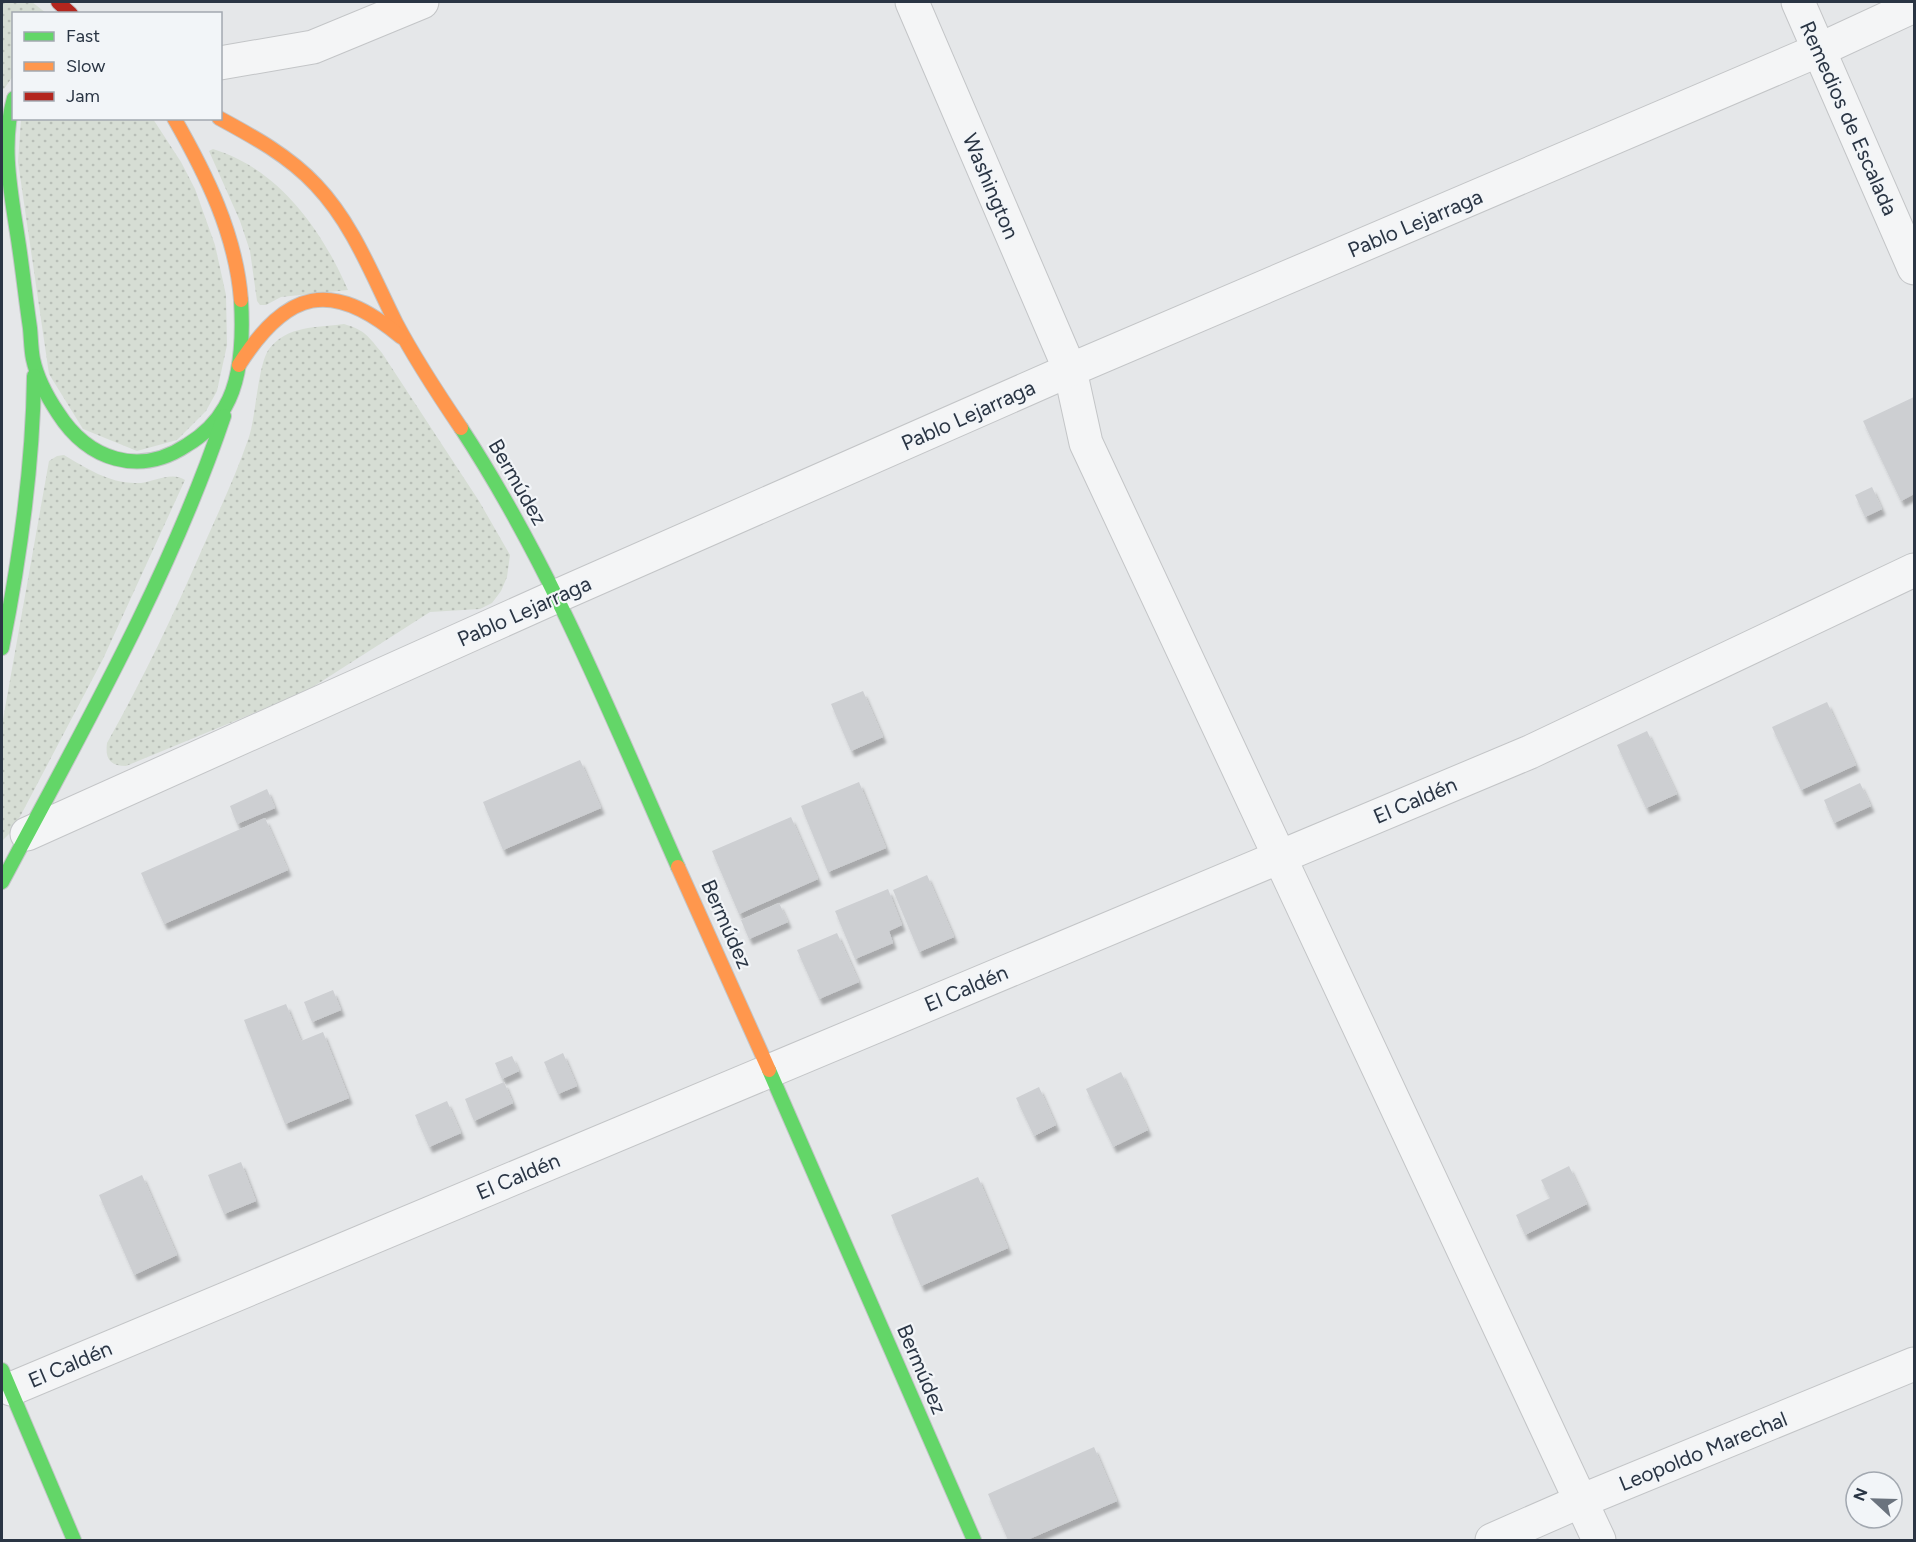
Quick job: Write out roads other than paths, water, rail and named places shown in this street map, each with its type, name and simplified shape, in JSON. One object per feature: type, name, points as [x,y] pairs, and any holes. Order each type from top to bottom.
[{"type":"main road","points":[[2,648],[32,456],[34,362],[19,247],[2,151],[4,128],[12,104]]},
{"type":"main road","points":[[2,882],[124,646],[187,514],[210,459],[239,365],[243,334],[242,301],[228,233],[201,167],[175,120]]},
{"type":"main road","name":"Bermúdez","points":[[222,120],[276,148],[305,172],[328,198],[348,227],[406,342],[489,471],[531,546],[557,596],[769,1070],[974,1540]]},
{"type":"main road","name":"Bermúdez","points":[[239,365],[256,339],[273,321],[293,306],[316,300],[342,301],[362,308],[384,322],[406,342]]},
{"type":"main road","points":[[34,362],[52,404],[70,430],[84,444],[117,461],[153,462],[170,457],[194,441],[218,419],[230,397]]},
{"type":"main road","points":[[6,1379],[74,1540]]},
{"type":"street","points":[[222,63],[313,47],[422,2]]},
{"type":"street","name":"Washington","points":[[912,2],[1070,370],[1086,443],[1599,1540]]},
{"type":"street","name":"Remedios de Escalada","points":[[1798,2],[1914,268]]},
{"type":"street","name":"Pablo Lejarraga","points":[[27,834],[557,596],[1070,370],[1819,50],[1914,6]]},
{"type":"street","name":"El Caldén","points":[[6,1379],[769,1070],[1530,752],[1914,570]]},
{"type":"street","name":"Leopoldo Marechal","points":[[1492,1540],[1914,1364]]}]
